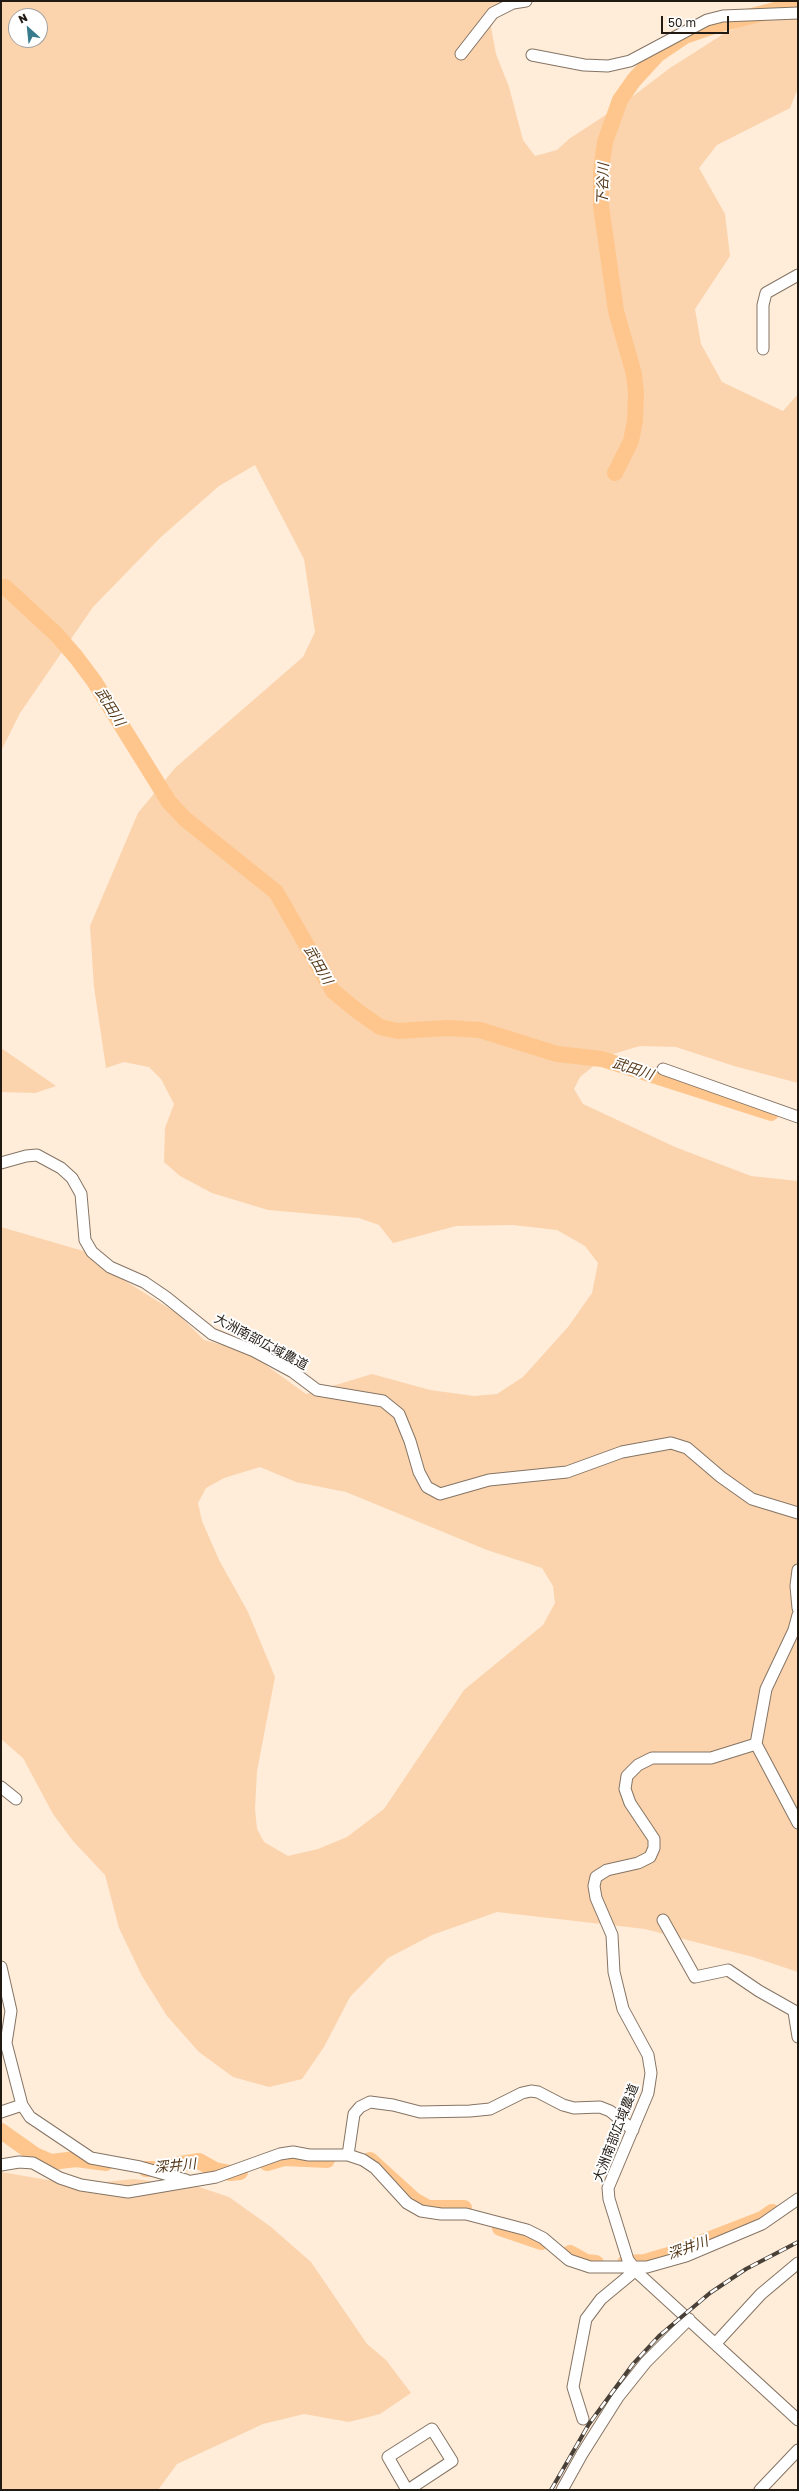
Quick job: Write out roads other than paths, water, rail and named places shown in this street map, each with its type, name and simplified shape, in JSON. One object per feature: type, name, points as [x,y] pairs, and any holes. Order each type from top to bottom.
[{"type":"street","points":[[461,54],[493,13],[513,3],[526,1]]},
{"type":"street","points":[[532,55],[584,65],[608,66],[630,61],[707,20],[723,16],[798,13]]},
{"type":"street","points":[[763,349],[763,305],[766,292],[798,275]]},
{"type":"street","points":[[663,1069],[798,1117]]},
{"type":"street","name":"大洲南部広域農道","points":[[1,1163],[26,1156],[37,1155],[61,1168],[72,1178],[81,1194],[86,1240],[92,1252],[110,1267],[144,1282],[166,1297],[212,1334],[254,1351],[293,1372],[317,1390],[382,1402],[399,1414],[424,1482],[427,1487],[440,1494],[489,1480],[567,1472],[622,1452],[671,1443],[687,1448],[721,1477],[752,1498],[798,1513]]},
{"type":"street","points":[[798,1570],[796,1586],[798,1608]]},
{"type":"street","points":[[798,1615],[794,1630],[766,1689],[756,1744],[798,1823]]},
{"type":"street","name":"大洲南部広域農道","points":[[756,1744],[711,1758],[652,1758],[638,1765],[628,1776],[625,1789],[630,1802],[654,1839],[654,1848],[650,1857],[638,1863],[607,1870],[596,1878],[594,1886],[596,1898],[612,1935],[614,1972],[623,2009],[648,2055],[651,2073],[648,2093],[608,2188],[609,2199],[632,2266],[798,2420]]},
{"type":"street","points":[[1,1787],[16,1799]]},
{"type":"street","points":[[663,1920],[695,1977],[728,1970],[796,2013],[798,2037]]},
{"type":"street","points":[[1,1967],[12,2011],[6,2043],[22,2105],[30,2116],[91,2158],[140,2167],[189,2181]]},
{"type":"street","points":[[348,2155],[354,2114],[360,2107],[370,2102],[393,2105],[420,2112],[470,2111],[490,2108],[522,2093],[531,2091],[538,2092],[563,2105],[574,2108],[600,2107],[610,2111],[633,2130]]},
{"type":"street","points":[[1,2112],[22,2105]]},
{"type":"street","points":[[1,2165],[19,2162],[33,2163],[60,2178],[81,2185],[128,2192],[189,2181],[216,2178],[280,2154],[293,2152],[309,2155],[348,2155],[364,2160],[375,2168],[407,2203],[421,2211],[441,2214],[466,2214],[527,2230],[543,2238],[569,2260],[590,2267],[661,2264],[686,2256],[762,2224],[798,2200]]},
{"type":"street","points":[[716,2343],[762,2294],[798,2263]]},
{"type":"street","points":[[583,2419],[573,2387],[586,2319],[601,2299],[632,2266]]},
{"type":"street","points":[[562,2490],[582,2454],[618,2397],[646,2362],[689,2319]]},
{"type":"street","points":[[432,2429],[452,2461],[408,2490],[388,2457],[432,2429]]},
{"type":"street","points":[[760,2490],[798,2450]]},
{"type":"waterway","name":"下谷川","points":[[615,473],[631,441],[635,421],[636,393],[634,374],[616,311],[601,206],[601,171],[605,142],[620,100],[634,80],[657,55],[685,36],[717,25],[798,4]]},
{"type":"waterway","name":"武田川","points":[[5,587],[57,635],[76,657],[94,681],[169,802],[185,819],[276,892],[333,991],[380,1027],[398,1031],[448,1028],[480,1030],[557,1054],[602,1059],[771,1113]]},
{"type":"waterway","name":"深井川","points":[[1,2131],[35,2155],[51,2162],[76,2159],[106,2163]]},
{"type":"waterway","name":"深井川","points":[[267,2163],[284,2158],[327,2160]]},
{"type":"waterway","name":"深井川","points":[[370,2160],[414,2200],[428,2208],[464,2208]]},
{"type":"waterway","name":"深井川","points":[[146,2169],[167,2169],[180,2164],[199,2161],[215,2170],[230,2173],[240,2172]]},
{"type":"waterway","name":"深井川","points":[[625,2263],[645,2262],[672,2254],[762,2219],[772,2212]]},
{"type":"waterway","name":"深井川","points":[[500,2228],[541,2242]]},
{"type":"waterway","name":"深井川","points":[[570,2253],[586,2262],[596,2263]]},
{"type":"railway","points":[[551,2490],[589,2424],[633,2364],[659,2336],[710,2293],[746,2269],[798,2242]]}]
